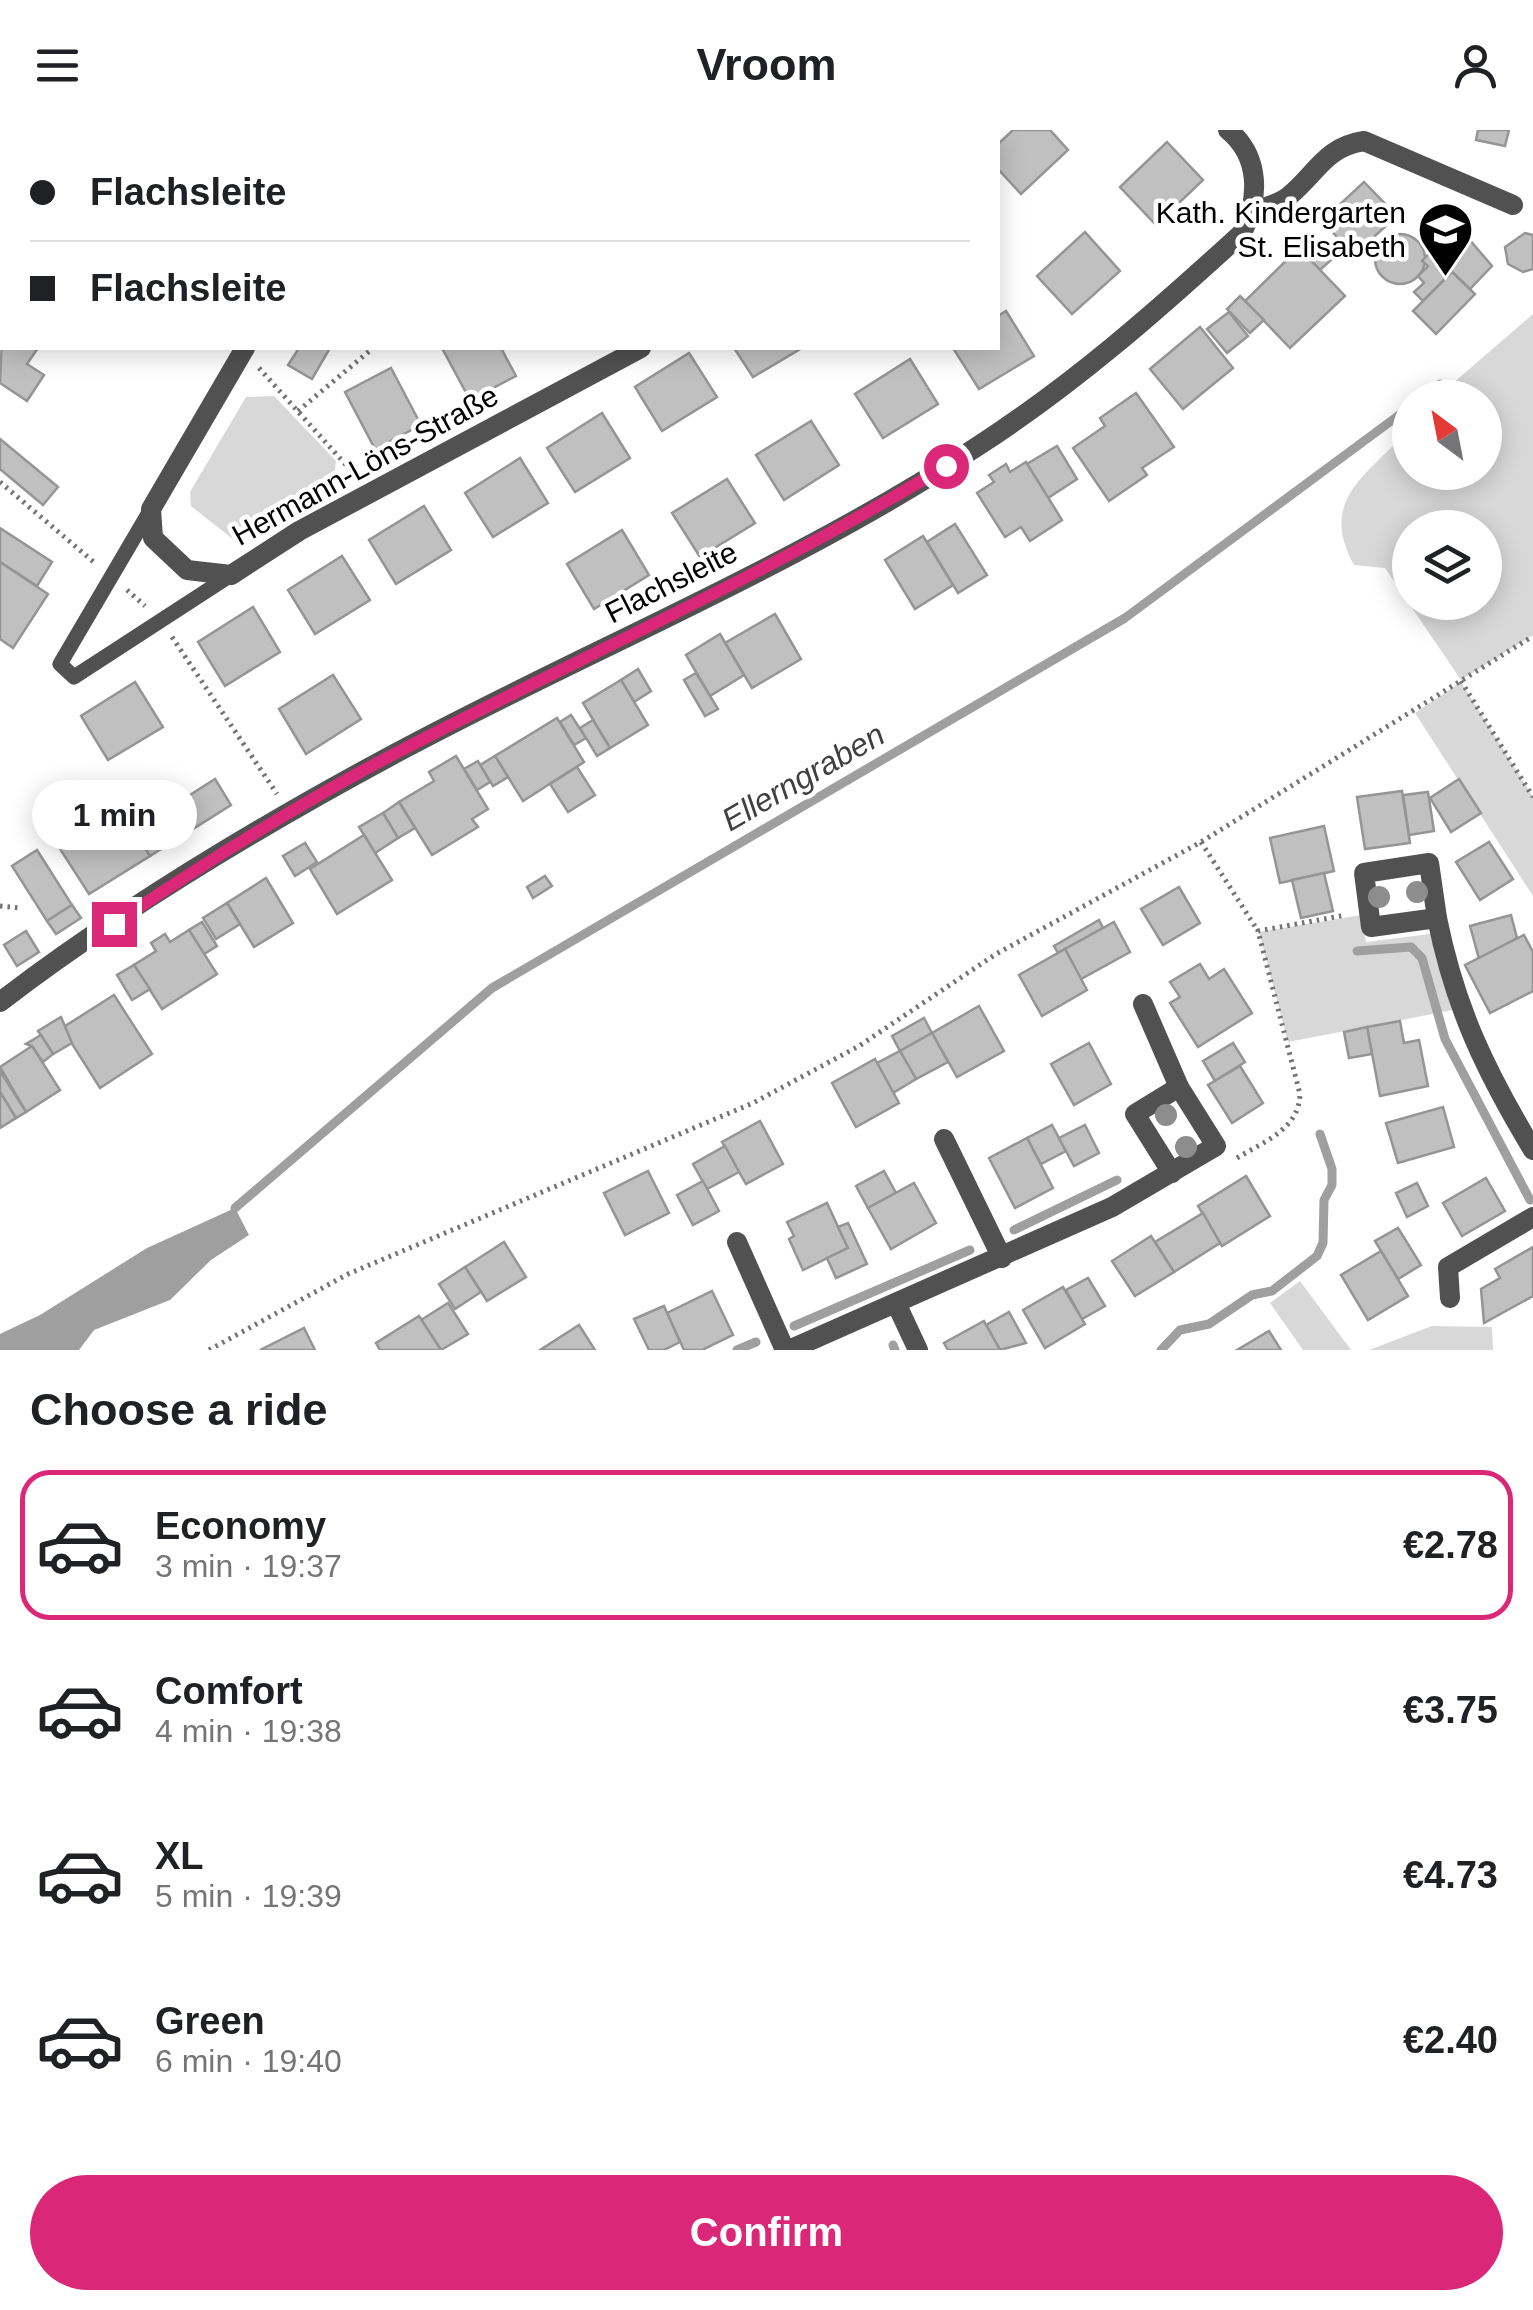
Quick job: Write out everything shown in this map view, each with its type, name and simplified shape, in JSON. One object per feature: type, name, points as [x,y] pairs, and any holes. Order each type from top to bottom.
[{"type":"street","points":[[1228,130],[1250,161],[1255,184],[1252,212],[1287,198],[1326,155],[1342,144],[1364,141],[1513,205]]},
{"type":"street","name":"Flachsleite","points":[[0,1002],[169,887],[397,752],[734,586],[858,519],[976,448],[1126,340],[1242,233],[1252,212]]},
{"type":"street","points":[[150,508],[244,350]]},
{"type":"street","name":"Hermann-Löns-Straße","points":[[150,508],[153,538],[186,570],[232,574],[370,492],[637,350]]},
{"type":"street","points":[[1437,918],[1372,927],[1364,872],[1429,863],[1450,984],[1469,1034],[1533,1150]]},
{"type":"street","points":[[738,1242],[787,1350],[1002,1258],[1112,1207],[1172,1173],[1216,1146],[1179,1086],[1143,1004]]},
{"type":"street","points":[[1172,1173],[1135,1114],[1179,1086]]},
{"type":"street","points":[[944,1138],[1002,1258]]},
{"type":"street","points":[[1450,1298],[1448,1266],[1533,1217]]},
{"type":"street","points":[[896,1303],[918,1350]]},
{"type":"lane","points":[[150,508],[60,664],[74,677],[232,574]]},
{"type":"path","points":[[246,350],[370,492]]},
{"type":"path","points":[[298,412],[371,350]]},
{"type":"path","points":[[209,1350],[348,1274],[752,1104],[859,1046],[996,954],[1201,842],[1533,636]]},
{"type":"path","points":[[1460,681],[1533,796]]},
{"type":"path","points":[[1201,842],[1258,931],[1300,1094],[1300,1112],[1290,1124],[1223,1168]]},
{"type":"path","points":[[0,906],[21,908]]},
{"type":"path","points":[[1258,931],[1369,911]]},
{"type":"shaded area","points":[[1533,314],[1533,635],[1461,680],[1420,620],[1502,620],[1502,510],[1392,510],[1392,578],[1385,568],[1354,565],[1344,541],[1345,503],[1392,446],[1392,490],[1502,490],[1502,380],[1457,380]]},
{"type":"shaded area","points":[[274,396],[336,461],[333,485],[234,540],[191,506],[190,492],[246,397]]},
{"type":"shaded area","points":[[1461,682],[1533,797],[1533,896],[1415,713]]},
{"type":"shaded area","points":[[1361,915],[1366,942],[1438,933],[1458,1009],[1288,1042],[1259,932]]},
{"type":"shaded area","points":[[235,1208],[249,1235],[211,1260],[170,1300],[94,1330],[79,1350],[0,1350],[0,1334],[40,1315],[147,1248]]},
{"type":"shaded area","points":[[1300,1281],[1351,1350],[1303,1350],[1270,1303]]},
{"type":"shaded area","points":[[1432,1326],[1492,1327],[1493,1350],[1369,1350]]},
{"type":"building","points":[[1013,130],[1050,130],[1068,150],[1021,194],[1000,171],[1000,142]]},
{"type":"building","points":[[1478,130],[1509,130],[1505,146],[1476,140]]},
{"type":"building","points":[[1167,142],[1203,180],[1156,225],[1120,187]]},
{"type":"building","points":[[1364,182],[1397,216],[1354,255],[1322,221]]},
{"type":"building","points":[[1457,225],[1492,266],[1470,289],[1448,268],[1454,262],[1437,245]]},
{"type":"building","points":[[1085,232],[1120,271],[1072,314],[1037,276]]},
{"type":"building","points":[[1305,233],[1331,260],[1320,270],[1294,243]]},
{"type":"building","points":[[1525,233],[1533,235],[1533,269],[1523,272],[1508,264],[1505,247]]},
{"type":"building","points":[[1400,234],[1418,241],[1425,259],[1418,277],[1400,284],[1382,277],[1375,259],[1382,241]]},
{"type":"building","points":[[1437,245],[1454,262],[1448,268],[1452,272],[1423,301],[1414,292],[1424,283],[1418,276],[1428,266],[1422,261]]},
{"type":"building","points":[[1299,248],[1345,296],[1290,348],[1245,301]]},
{"type":"building","points":[[1452,272],[1475,294],[1436,334],[1413,311]]},
{"type":"building","points":[[1240,296],[1264,320],[1250,333],[1227,309]]},
{"type":"building","points":[[1006,311],[1034,356],[979,389],[954,350],[1000,350],[1000,315]]},
{"type":"building","points":[[1229,312],[1248,336],[1227,353],[1207,329]]},
{"type":"building","points":[[1200,327],[1233,368],[1183,409],[1150,369]]},
{"type":"building","points":[[2,350],[37,350],[27,364],[44,375],[27,401],[0,383]]},
{"type":"building","points":[[298,350],[329,350],[312,379],[288,365]]},
{"type":"building","points":[[443,350],[502,350],[516,376],[470,400]]},
{"type":"building","points":[[735,350],[799,350],[753,377]]},
{"type":"building","points":[[689,353],[717,397],[662,431],[635,387]]},
{"type":"building","points":[[910,359],[938,404],[883,438],[855,394]]},
{"type":"building","points":[[391,368],[421,425],[375,449],[345,392]]},
{"type":"building","points":[[1136,393],[1174,447],[1142,468],[1147,475],[1109,501],[1073,448],[1105,426],[1100,418]]},
{"type":"building","points":[[602,413],[630,458],[575,492],[547,448]]},
{"type":"building","points":[[811,421],[839,465],[784,500],[756,455]]},
{"type":"building","points":[[0,439],[58,487],[43,505],[0,469]]},
{"type":"building","points":[[1057,446],[1077,479],[1048,498],[1027,464]]},
{"type":"building","points":[[520,458],[548,503],[493,537],[465,493]]},
{"type":"building","points":[[1026,462],[1062,520],[1030,541],[1021,527],[1005,537],[977,493],[994,482],[989,475],[1006,464],[1010,472]]},
{"type":"building","points":[[727,479],[755,523],[700,557],[672,513]]},
{"type":"building","points":[[424,506],[451,550],[396,584],[369,540]]},
{"type":"building","points":[[955,524],[987,575],[958,593],[927,542]]},
{"type":"building","points":[[0,528],[52,562],[37,586],[0,562]]},
{"type":"building","points":[[622,530],[649,575],[594,609],[567,564]]},
{"type":"building","points":[[923,536],[953,585],[915,609],[885,560]]},
{"type":"building","points":[[342,556],[370,600],[315,634],[288,590]]},
{"type":"building","points":[[0,562],[48,594],[13,648],[0,639]]},
{"type":"building","points":[[253,607],[280,652],[225,686],[198,642]]},
{"type":"building","points":[[775,614],[801,659],[752,688],[725,643]]},
{"type":"building","points":[[720,634],[744,675],[710,696],[686,655]]},
{"type":"building","points":[[638,669],[651,691],[634,702],[621,680]]},
{"type":"building","points":[[696,673],[718,709],[705,716],[684,680]]},
{"type":"building","points":[[333,675],[361,719],[306,754],[279,709]]},
{"type":"building","points":[[621,680],[648,725],[610,748],[583,703]]},
{"type":"building","points":[[135,682],[163,727],[108,760],[81,716]]},
{"type":"building","points":[[571,715],[586,738],[574,745],[560,722]]},
{"type":"building","points":[[557,718],[584,762],[523,801],[495,756]]},
{"type":"building","points":[[593,720],[610,748],[597,756],[580,728]]},
{"type":"building","points":[[456,756],[488,809],[472,819],[478,827],[432,855],[399,802],[434,781],[429,772]]},
{"type":"building","points":[[495,756],[508,777],[493,786],[480,765]]},
{"type":"building","points":[[478,761],[490,782],[477,790],[464,769]]},
{"type":"building","points":[[577,767],[595,795],[568,812],[550,784]]},
{"type":"building","points":[[215,779],[231,805],[150,856],[134,831]]},
{"type":"building","points":[[1459,779],[1481,813],[1451,832],[1430,798]]},
{"type":"building","points":[[1402,791],[1410,843],[1365,849],[1357,797]]},
{"type":"building","points":[[1428,792],[1434,831],[1409,835],[1403,795]]},
{"type":"building","points":[[399,802],[415,828],[398,838],[383,813]]},
{"type":"building","points":[[121,810],[150,856],[89,894],[60,849]]},
{"type":"building","points":[[383,813],[398,838],[375,853],[359,827]]},
{"type":"building","points":[[1324,826],[1334,871],[1280,883],[1270,838]]},
{"type":"building","points":[[364,835],[392,880],[337,914],[310,869]]},
{"type":"building","points":[[1489,842],[1513,879],[1480,900],[1456,862]]},
{"type":"building","points":[[305,843],[317,862],[295,876],[283,856]]},
{"type":"building","points":[[37,850],[72,905],[47,921],[12,866]]},
{"type":"building","points":[[1324,873],[1333,911],[1301,918],[1292,880]]},
{"type":"building","points":[[545,876],[552,886],[533,898],[527,887]]},
{"type":"building","points":[[266,878],[293,923],[254,947],[227,903]]},
{"type":"building","points":[[1179,887],[1200,923],[1163,945],[1141,909]]},
{"type":"building","points":[[227,903],[240,924],[216,939],[203,918]]},
{"type":"building","points":[[72,905],[81,918],[56,934],[47,921]]},
{"type":"building","points":[[1511,915],[1517,938],[1479,959],[1470,926]]},
{"type":"building","points":[[1099,920],[1103,928],[1058,953],[1054,946]]},
{"type":"building","points":[[202,922],[217,946],[204,954],[189,930]]},
{"type":"building","points":[[1114,922],[1130,952],[1081,979],[1065,949]]},
{"type":"building","points":[[189,930],[217,974],[162,1009],[134,965],[156,951],[151,943],[165,934],[170,942]]},
{"type":"building","points":[[26,931],[39,952],[17,966],[4,945]]},
{"type":"building","points":[[1524,935],[1533,952],[1533,991],[1490,1013],[1465,965]]},
{"type":"building","points":[[1065,949],[1087,990],[1042,1016],[1019,975]]},
{"type":"building","points":[[1200,964],[1209,979],[1224,969],[1252,1013],[1198,1047],[1170,1003],[1180,997],[1170,982]]},
{"type":"building","points":[[134,965],[150,989],[132,1000],[117,975]]},
{"type":"building","points":[[114,995],[152,1054],[100,1088],[62,1028]]},
{"type":"building","points":[[979,1006],[1004,1051],[957,1077],[932,1033]]},
{"type":"building","points":[[61,1017],[72,1043],[53,1054],[38,1031]]},
{"type":"building","points":[[924,1018],[932,1033],[900,1051],[892,1036]]},
{"type":"building","points":[[1400,1021],[1404,1043],[1419,1040],[1428,1086],[1380,1096],[1367,1027]]},
{"type":"building","points":[[1367,1027],[1372,1054],[1349,1058],[1344,1032]]},
{"type":"building","points":[[932,1033],[948,1062],[916,1079],[900,1051]]},
{"type":"building","points":[[41,1035],[53,1054],[43,1062],[26,1044]]},
{"type":"building","points":[[1089,1043],[1111,1084],[1074,1105],[1051,1064]]},
{"type":"building","points":[[1233,1043],[1245,1062],[1215,1081],[1203,1061]]},
{"type":"building","points":[[32,1046],[60,1090],[26,1112],[0,1067]]},
{"type":"building","points":[[900,1051],[916,1079],[893,1093],[877,1063]]},
{"type":"building","points":[[875,1059],[899,1103],[856,1127],[832,1083]]},
{"type":"building","points":[[1240,1066],[1263,1103],[1232,1123],[1208,1085]]},
{"type":"building","points":[[0,1071],[26,1112],[16,1118],[0,1092]]},
{"type":"building","points":[[0,1092],[16,1118],[0,1128]]},
{"type":"building","points":[[1443,1107],[1454,1147],[1398,1163],[1386,1123]]},
{"type":"building","points":[[760,1121],[783,1164],[746,1184],[722,1142]]},
{"type":"building","points":[[1052,1125],[1066,1151],[1041,1164],[1027,1138]]},
{"type":"building","points":[[1085,1125],[1099,1153],[1074,1166],[1059,1138]]},
{"type":"building","points":[[1027,1138],[1053,1188],[1015,1208],[989,1158]]},
{"type":"building","points":[[725,1146],[739,1172],[707,1189],[693,1164]]},
{"type":"building","points":[[648,1171],[669,1213],[625,1235],[604,1193]]},
{"type":"building","points":[[884,1171],[896,1193],[868,1208],[856,1186]]},
{"type":"building","points":[[1246,1176],[1270,1216],[1222,1246],[1198,1206]]},
{"type":"building","points":[[1486,1178],[1505,1211],[1462,1236],[1443,1203]]},
{"type":"building","points":[[703,1181],[719,1211],[693,1225],[677,1195]]},
{"type":"building","points":[[914,1183],[936,1223],[891,1249],[868,1208]]},
{"type":"building","points":[[1417,1183],[1428,1206],[1407,1217],[1396,1193]]},
{"type":"building","points":[[827,1203],[848,1248],[803,1270],[789,1239],[794,1236],[787,1222]]},
{"type":"building","points":[[1203,1213],[1220,1243],[1174,1272],[1155,1242]]},
{"type":"building","points":[[848,1223],[867,1264],[836,1278],[827,1258],[848,1248],[838,1227]]},
{"type":"building","points":[[1398,1228],[1421,1265],[1398,1279],[1375,1241]]},
{"type":"building","points":[[1151,1236],[1174,1272],[1135,1296],[1112,1261]]},
{"type":"building","points":[[504,1242],[526,1277],[487,1301],[465,1267]]},
{"type":"building","points":[[1533,1247],[1533,1296],[1484,1323],[1481,1289],[1500,1278],[1495,1269]]},
{"type":"building","points":[[1381,1251],[1408,1296],[1368,1320],[1341,1275]]},
{"type":"building","points":[[465,1267],[481,1292],[455,1309],[439,1284]]},
{"type":"building","points":[[1088,1278],[1105,1306],[1082,1319],[1066,1290]]},
{"type":"building","points":[[1063,1287],[1085,1324],[1045,1348],[1023,1310]]},
{"type":"building","points":[[712,1291],[733,1335],[702,1350],[684,1350],[667,1313]]},
{"type":"building","points":[[448,1303],[468,1334],[441,1350],[421,1320]]},
{"type":"building","points":[[664,1306],[680,1342],[664,1350],[649,1350],[634,1319]]},
{"type":"building","points":[[1009,1312],[1026,1343],[1000,1350],[986,1325]]},
{"type":"building","points":[[419,1316],[441,1350],[380,1350],[376,1343]]},
{"type":"building","points":[[984,1321],[1000,1350],[948,1350],[944,1343]]},
{"type":"building","points":[[579,1325],[595,1350],[540,1350]]},
{"type":"building","points":[[304,1328],[315,1350],[260,1350]]},
{"type":"building","points":[[1269,1331],[1281,1350],[1237,1350]]},
{"type":"waterway","name":"Ellerngraben","points":[[235,1208],[492,988],[1125,618],[1392,420]]},
{"type":"waterway","points":[[1357,951],[1411,947],[1422,958],[1445,1039],[1530,1200]]},
{"type":"waterway","points":[[1161,1350],[1180,1330],[1209,1324],[1252,1295],[1272,1291],[1317,1256],[1323,1243],[1324,1200],[1332,1185],[1332,1169],[1320,1134]]},
{"type":"waterway","points":[[1014,1230],[1117,1180]]},
{"type":"waterway","points":[[794,1326],[970,1250]]},
{"type":"waterway","points":[[737,1350],[756,1342]]},
{"type":"waterway","points":[[893,1345],[895,1350]]},
{"type":"place","name":"Kath. Kindergarten St. Elisabeth","points":[[1445,278]]},
{"type":"route","points":[[114,924],[229,850],[397,752],[734,586],[946,466]]}]
